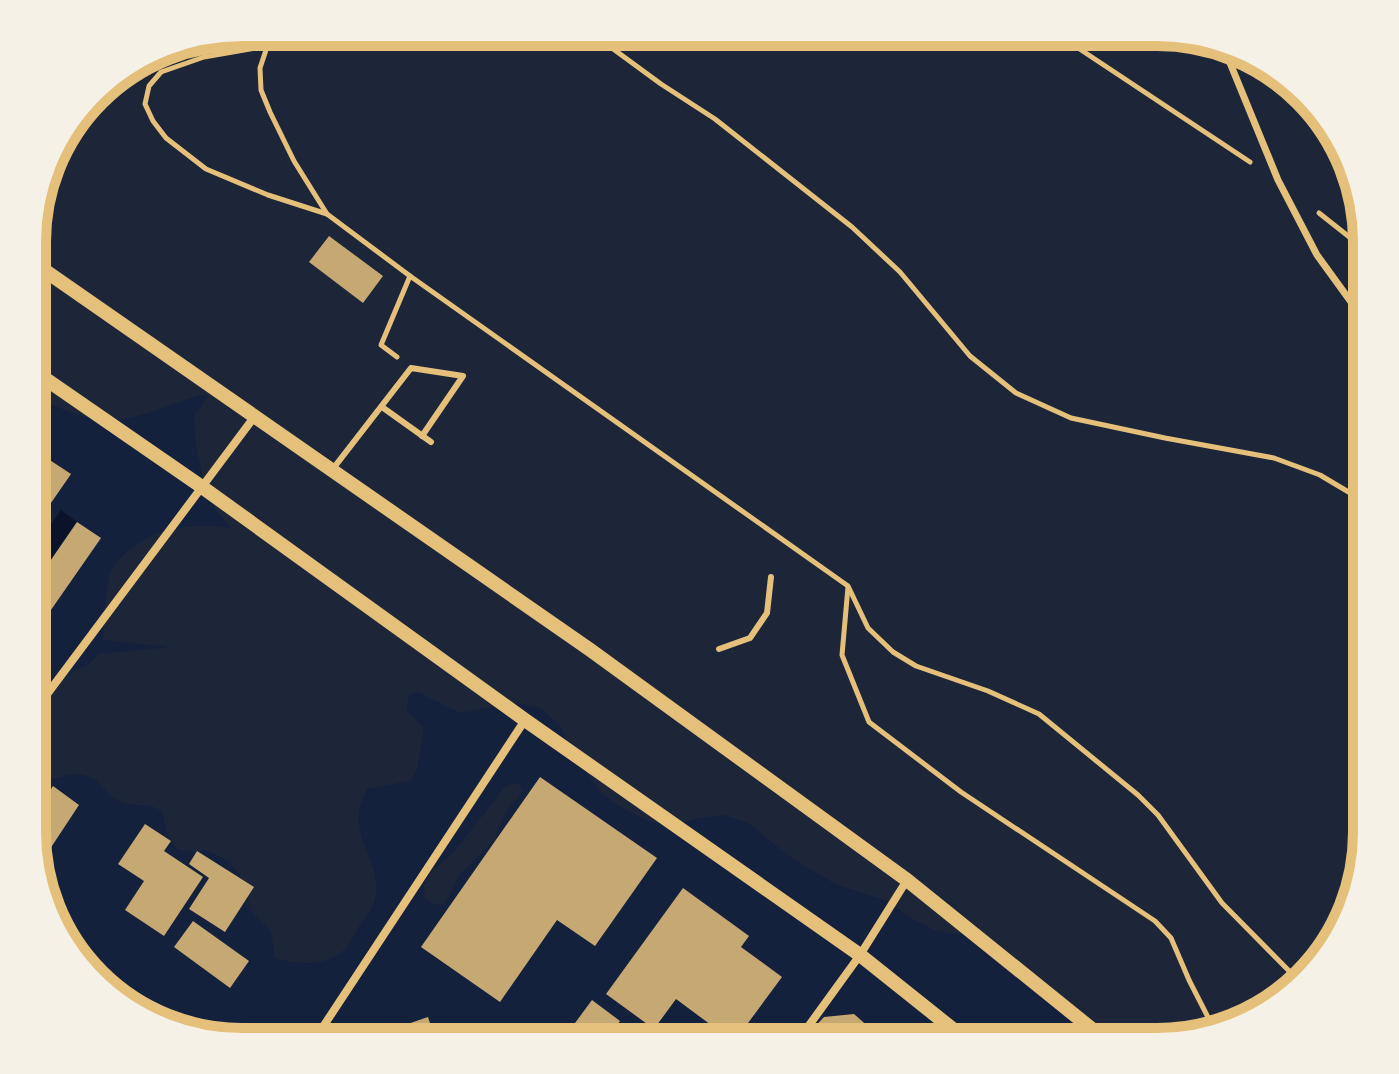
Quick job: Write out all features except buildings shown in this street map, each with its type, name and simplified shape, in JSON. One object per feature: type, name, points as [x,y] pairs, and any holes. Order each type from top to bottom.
[{"type":"street","points":[[1229,60],[1278,180],[1317,255],[1353,305]]},
{"type":"street","points":[[46,271],[589,649],[907,880],[1091,1028]]},
{"type":"street","points":[[46,379],[860,955],[951,1028]]},
{"type":"street","points":[[46,696],[255,415]]},
{"type":"street","points":[[322,1028],[525,720]]},
{"type":"street","points":[[807,1028],[860,955],[907,880]]},
{"type":"lane","points":[[332,470],[411,368],[463,376],[422,436]]},
{"type":"lane","points":[[382,407],[431,442]]},
{"type":"lane","points":[[719,649],[750,638],[767,613],[771,577]]},
{"type":"path","points":[[327,214],[294,161],[261,90],[260,68],[268,46],[204,57],[161,72],[149,86],[145,104],[153,121],[166,138],[206,169],[268,195],[327,214],[848,586],[868,628],[893,652],[916,666],[988,691],[1039,714],[1158,815],[1222,903],[1291,973]]},
{"type":"path","points":[[609,46],[715,119],[852,227],[900,272],[970,356],[1016,393],[1071,418],[1274,458],[1320,475],[1353,495]]},
{"type":"path","points":[[1075,46],[1278,180]]},
{"type":"path","points":[[1311,207],[1353,240]]},
{"type":"path","points":[[410,276],[381,345],[411,368]]},
{"type":"path","points":[[848,586],[842,655],[869,722],[961,792],[1155,921],[1171,938],[1210,1020]]},
{"type":"shaded area","points":[[242,46],[1169,46],[1232,61],[1255,72],[1286,95],[1320,133],[1338,167],[1351,217],[1353,844],[1343,895],[1327,930],[1304,961],[1255,1002],[1232,1013],[1182,1026],[1089,1028],[967,929],[959,935],[934,930],[887,901],[835,884],[789,856],[748,823],[724,815],[698,818],[672,826],[648,821],[624,809],[601,793],[570,749],[560,725],[540,708],[516,703],[460,713],[418,692],[410,694],[406,709],[424,728],[417,770],[410,781],[367,789],[360,809],[360,832],[376,880],[376,895],[369,912],[345,949],[329,959],[302,963],[275,958],[271,931],[251,911],[245,884],[228,861],[204,850],[190,852],[177,849],[168,837],[162,811],[119,801],[88,776],[64,776],[46,781],[46,684],[89,664],[99,654],[170,647],[103,640],[106,597],[114,565],[136,546],[163,531],[192,527],[231,528],[202,487],[194,416],[209,395],[200,395],[142,415],[111,420],[76,414],[46,401],[46,242],[56,179],[79,133],[113,95],[144,72],[179,56]]},
{"type":"shaded area","points":[[61,510],[77,522],[46,567],[46,531]]},
{"type":"shaded area","points":[[518,783],[523,789],[506,811],[495,839],[459,875],[444,904],[437,905],[425,899],[424,885],[431,872],[453,853],[504,788]]}]
